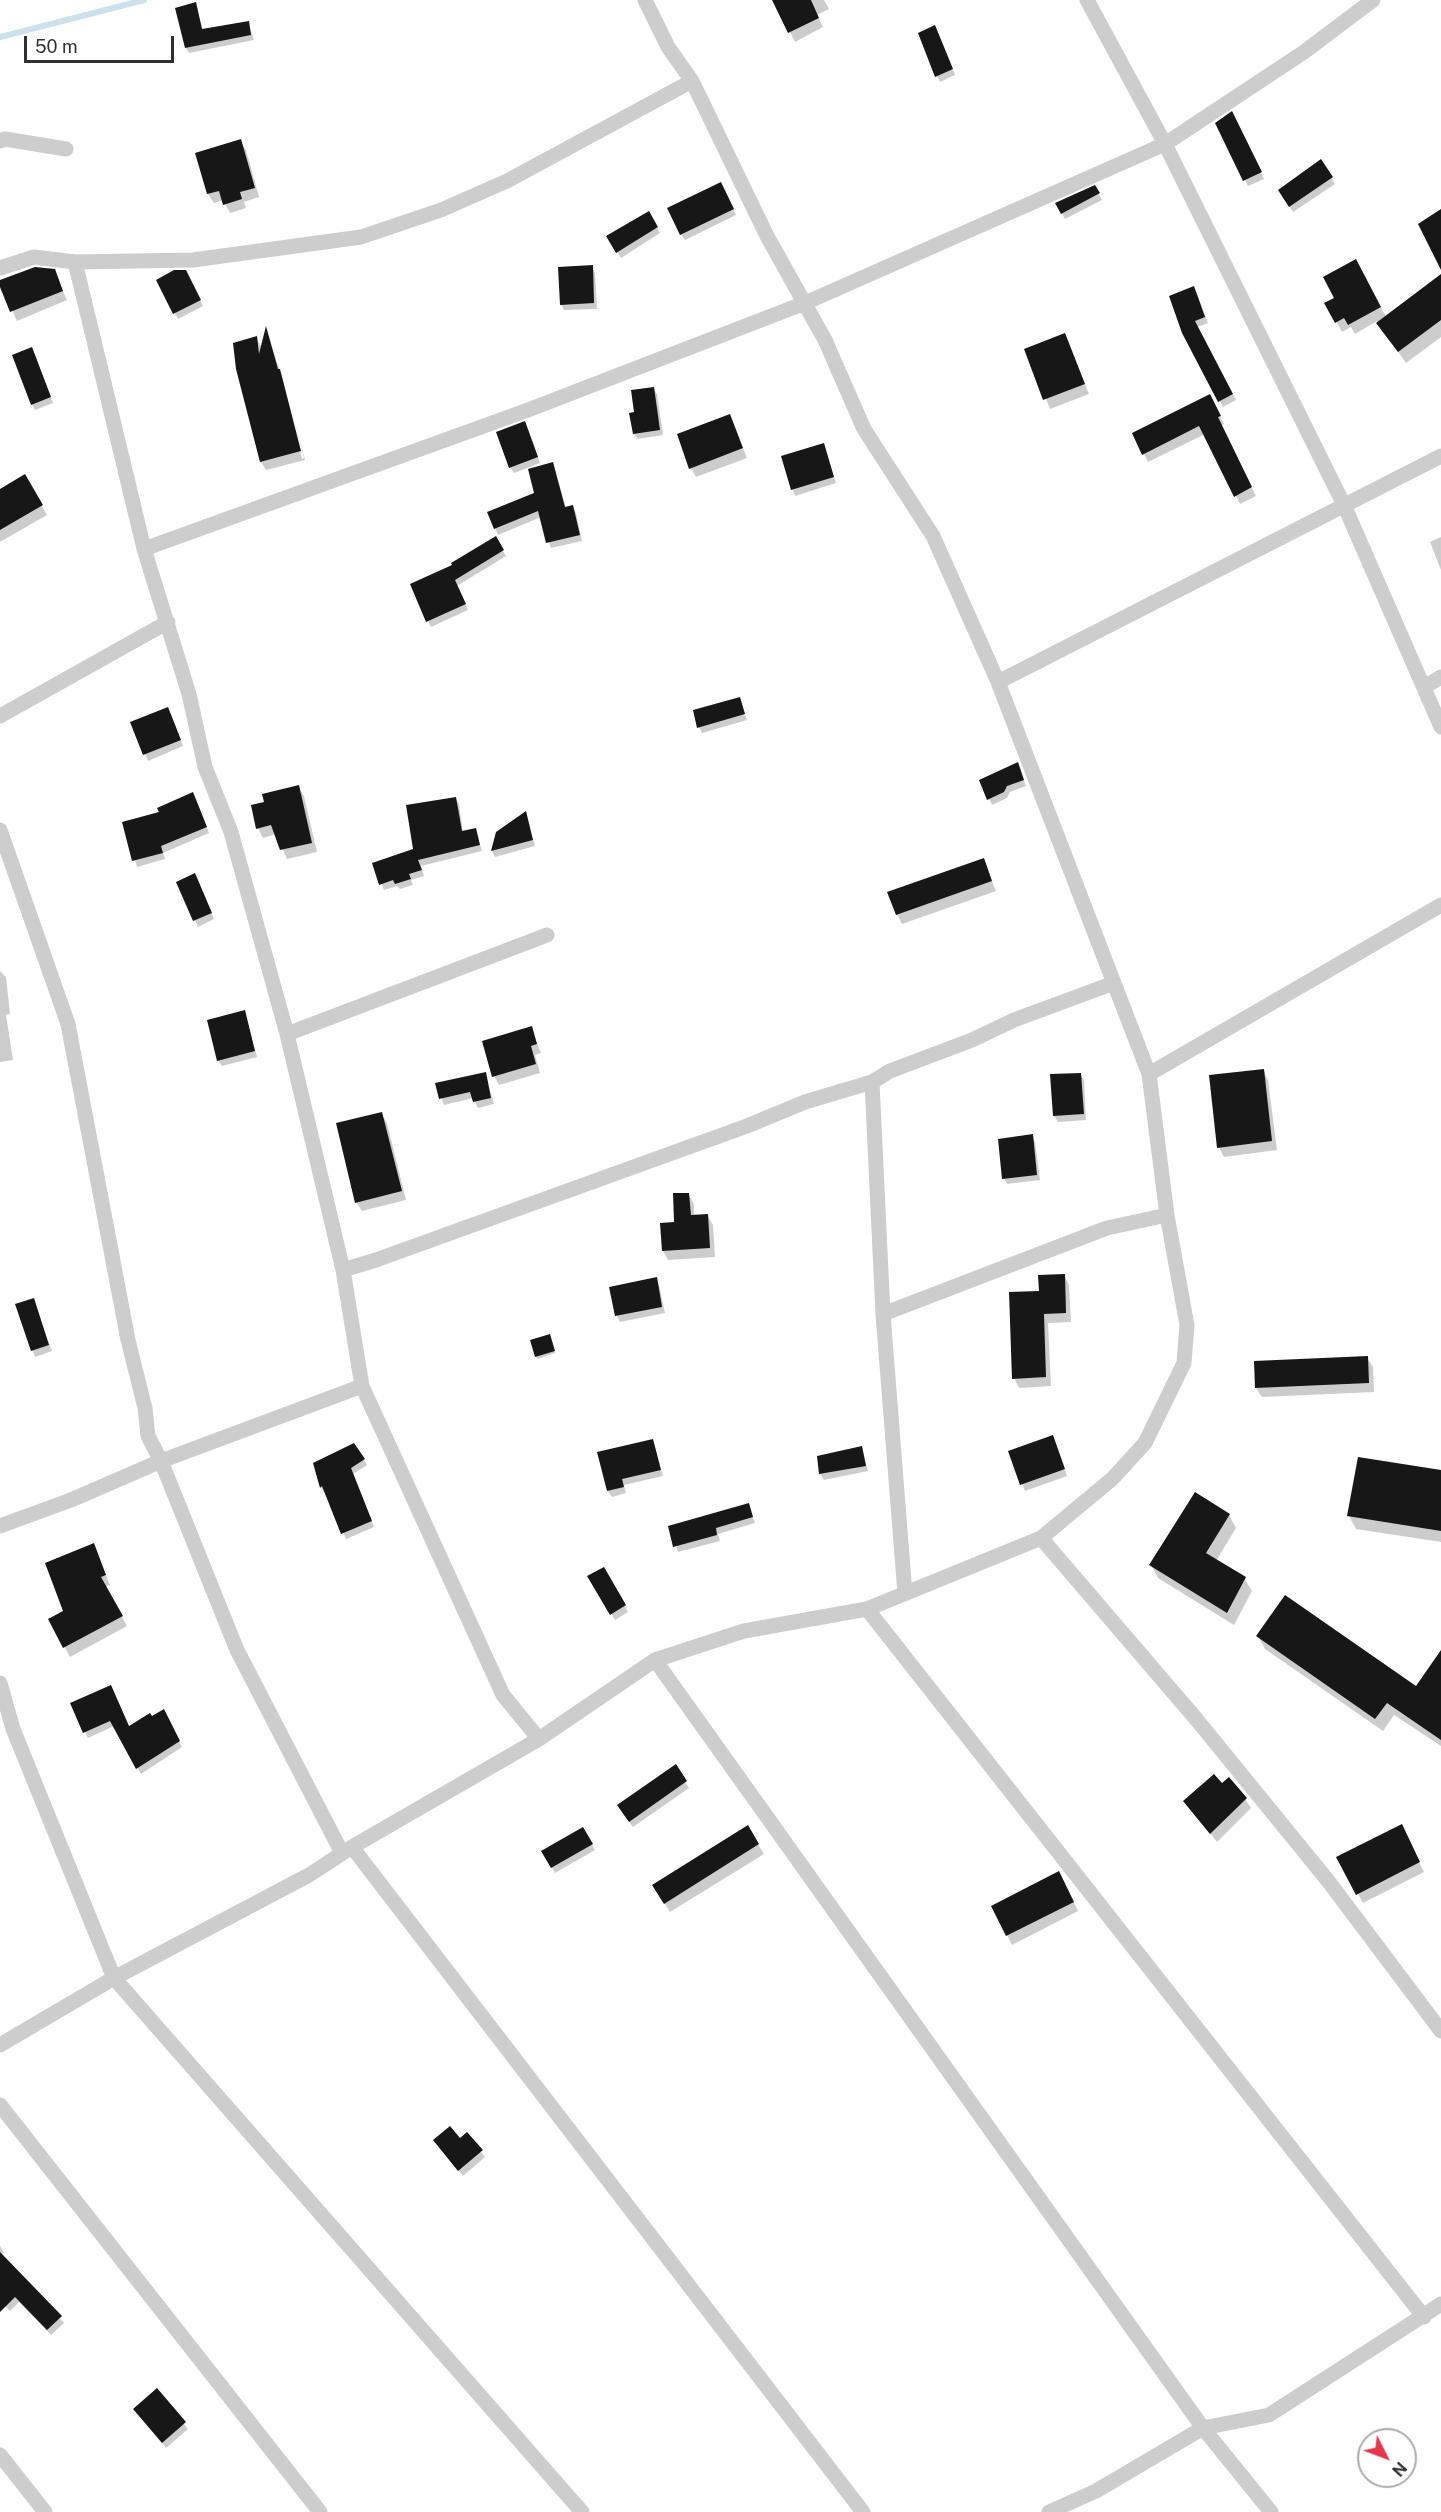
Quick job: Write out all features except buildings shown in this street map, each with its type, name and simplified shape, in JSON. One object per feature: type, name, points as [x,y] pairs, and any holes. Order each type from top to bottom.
[{"type":"street","points":[[0,2045],[114,1978],[309,1875],[347,1850],[539,1739],[655,1660],[744,1631],[867,1609],[1041,1538],[1112,1479],[1145,1443],[1184,1363],[1187,1325],[1167,1215],[1149,1074],[999,682],[933,536],[864,429],[825,340],[767,236],[692,81],[668,47],[645,0]]},
{"type":"street","points":[[1087,0],[1165,144],[1344,505],[1441,727]]},
{"type":"street","points":[[144,549],[528,410],[805,303],[1165,144],[1304,52],[1373,0]]},
{"type":"street","points":[[0,268],[34,257],[75,262],[193,260],[361,237],[441,210],[507,181],[692,81]]},
{"type":"street","points":[[0,141],[5,139],[66,149]]},
{"type":"street","points":[[75,262],[144,549],[189,694],[205,767],[231,832],[287,1034],[344,1270],[362,1386],[503,1695],[539,1739]]},
{"type":"street","points":[[999,682],[1441,456]]},
{"type":"street","points":[[0,716],[168,622]]},
{"type":"street","points":[[1424,687],[1441,677]]},
{"type":"street","points":[[0,830],[68,1024],[128,1340],[146,1408],[148,1436],[161,1461],[237,1650],[347,1850],[863,2512]]},
{"type":"street","points":[[1149,1074],[1441,905]]},
{"type":"street","points":[[287,1034],[547,935]]},
{"type":"street","points":[[344,1270],[747,1126],[805,1102],[872,1082],[890,1071],[972,1040],[1014,1020],[1114,983]]},
{"type":"street","points":[[872,1082],[883,1314],[904,1594]]},
{"type":"street","points":[[883,1314],[1107,1228],[1167,1215]]},
{"type":"street","points":[[0,1526],[71,1500],[161,1461],[362,1386]]},
{"type":"street","points":[[1041,1538],[1197,1720],[1329,1882],[1441,2031]]},
{"type":"street","points":[[867,1609],[1424,2317]]},
{"type":"street","points":[[655,1660],[1203,2428],[1271,2512]]},
{"type":"street","points":[[0,1683],[13,1729],[114,1978],[582,2512]]},
{"type":"street","points":[[0,2105],[320,2512]]},
{"type":"street","points":[[1049,2512],[1096,2491],[1203,2428],[1269,2415],[1441,2304]]},
{"type":"street","points":[[0,2455],[45,2512]]},
{"type":"waterway","points":[[0,37],[144,0]]}]
